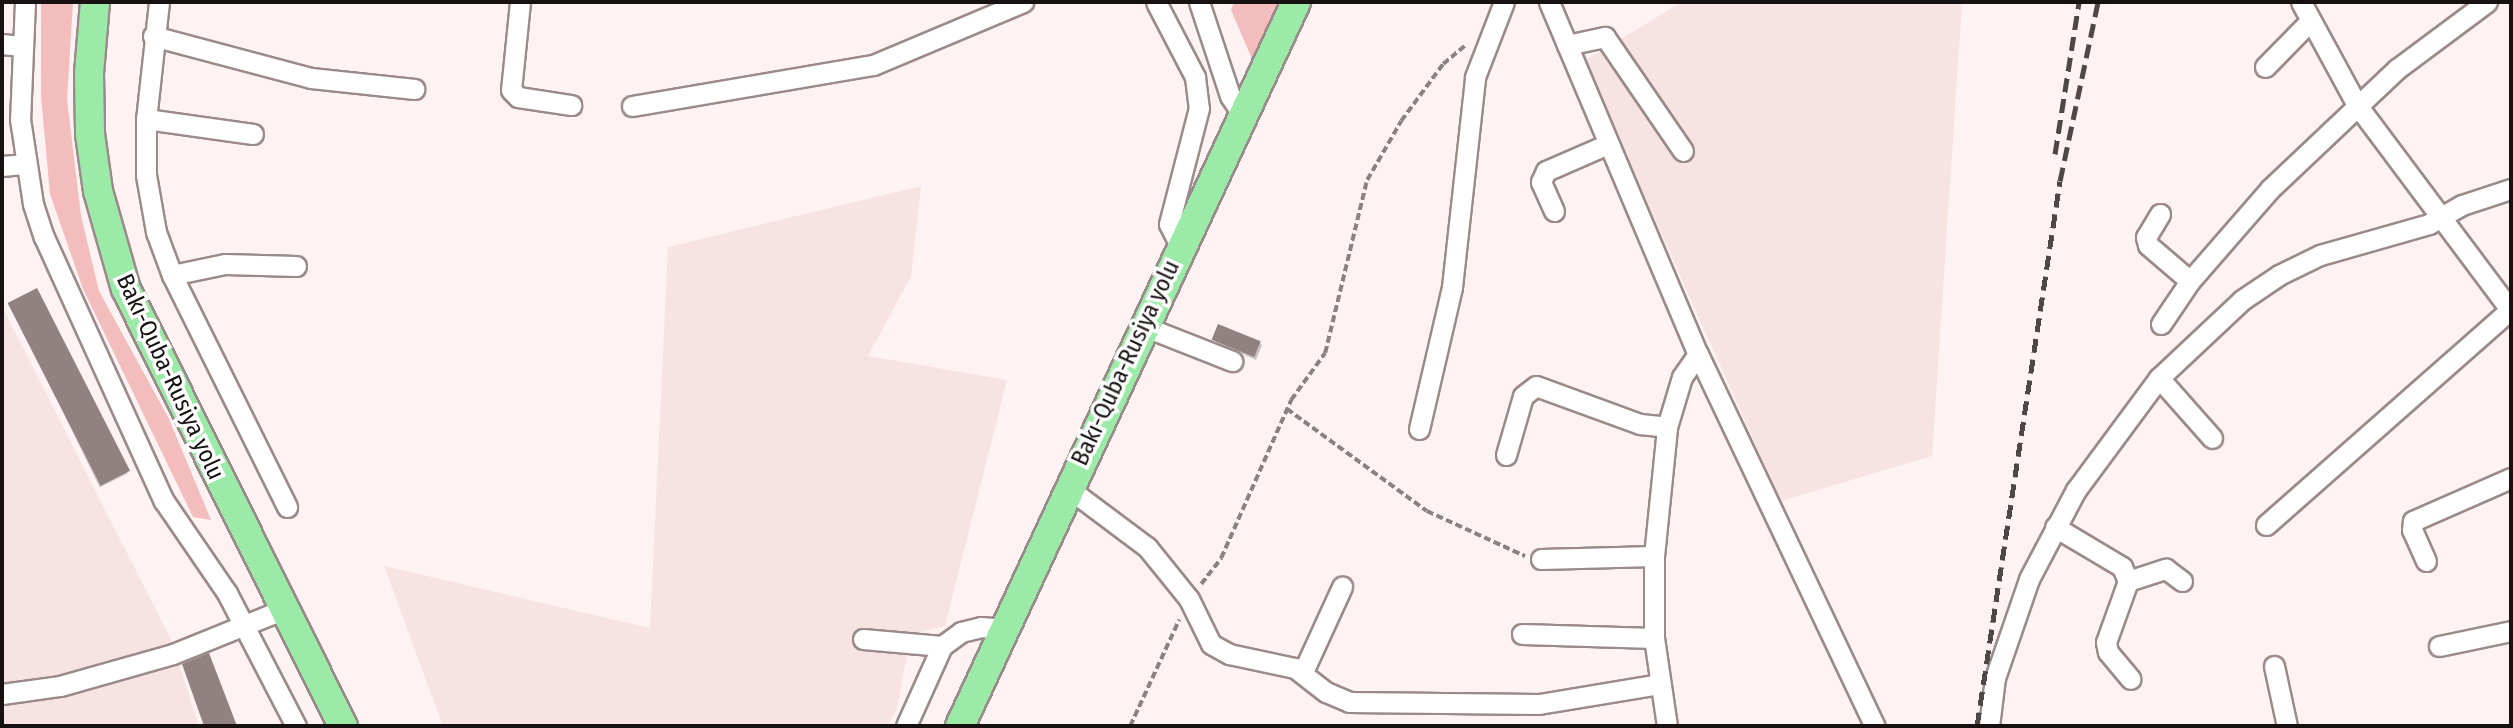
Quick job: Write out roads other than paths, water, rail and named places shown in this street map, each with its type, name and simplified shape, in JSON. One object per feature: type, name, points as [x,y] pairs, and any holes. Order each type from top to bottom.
[{"type":"highway","name":"Bakı-Quba-Rusiya yolu","points":[[95,2],[89,74],[90,134],[111,246],[162,369],[287,608],[343,726]]},
{"type":"highway","name":"Bakı-Quba-Rusiya yolu","points":[[960,726],[1180,246],[1296,2]]},
{"type":"street","points":[[25,2],[20,119],[26,164],[37,215],[64,288],[158,488],[245,626],[296,726]]},
{"type":"street","points":[[159,2],[153,36],[146,119],[146,175],[156,232],[172,275],[287,508]]},
{"type":"street","points":[[520,2],[511,90],[517,97],[571,105]]},
{"type":"street","points":[[632,106],[873,65],[1023,2]]},
{"type":"street","points":[[1156,2],[1195,77],[1199,108],[1169,224],[1180,246]]},
{"type":"street","points":[[1419,429],[1452,287],[1475,77],[1504,2]]},
{"type":"street","points":[[1549,2],[1698,354],[1875,726]]},
{"type":"street","points":[[2266,525],[2511,310],[2357,105],[2301,2]]},
{"type":"street","points":[[2161,324],[2190,281],[2270,189],[2357,105],[2487,2]]},
{"type":"street","points":[[1205,7],[1230,96],[1242,114]]},
{"type":"street","points":[[2265,67],[2310,21]]},
{"type":"street","points":[[153,36],[311,78],[414,89]]},
{"type":"street","points":[[1567,45],[1605,37],[1683,151]]},
{"type":"street","points":[[2,44],[22,46]]},
{"type":"street","points":[[146,119],[253,134]]},
{"type":"street","points":[[1554,211],[1541,183],[1546,171],[1608,144]]},
{"type":"street","points":[[2,166],[26,164]]},
{"type":"street","points":[[1989,726],[1995,678],[2012,621],[2055,527],[2108,442],[2159,379],[2242,300],[2279,275],[2320,255],[2409,231],[2480,197],[2511,189]]},
{"type":"street","points":[[2160,214],[2146,237],[2148,246],[2190,281]]},
{"type":"street","points":[[172,275],[225,264],[296,266]]},
{"type":"street","points":[[1143,326],[1232,361]]},
{"type":"street","points":[[1667,726],[1654,638],[1654,556],[1667,427],[1682,377],[1698,354]]},
{"type":"street","points":[[2159,379],[2212,438]]},
{"type":"street","points":[[1506,455],[1523,396],[1536,386],[1640,424],[1667,427]]},
{"type":"street","points":[[2426,561],[2412,530],[2413,521],[2511,478]]},
{"type":"street","points":[[1068,488],[1132,534],[1189,599],[1211,644],[1229,654],[1303,672],[1326,692],[1349,702],[1539,704],[1660,684]]},
{"type":"street","points":[[2055,527],[2112,558],[2129,581]]},
{"type":"street","points":[[1541,559],[1654,556]]},
{"type":"street","points":[[2129,581],[2166,569],[2182,581]]},
{"type":"street","points":[[2129,581],[2106,642],[2108,652],[2131,679]]},
{"type":"street","points":[[1303,672],[1342,587]]},
{"type":"street","points":[[2,694],[60,686],[173,654],[287,608]]},
{"type":"street","points":[[906,726],[942,646],[961,632],[981,627],[1004,629]]},
{"type":"street","points":[[2439,646],[2511,631]]},
{"type":"street","points":[[1522,634],[1654,638]]},
{"type":"street","points":[[863,639],[942,646]]},
{"type":"street","points":[[2274,666],[2287,726]]},
{"type":"railway","points":[[2055,154],[2079,2]]},
{"type":"railway","points":[[1977,726],[2060,181],[2098,2]]}]
